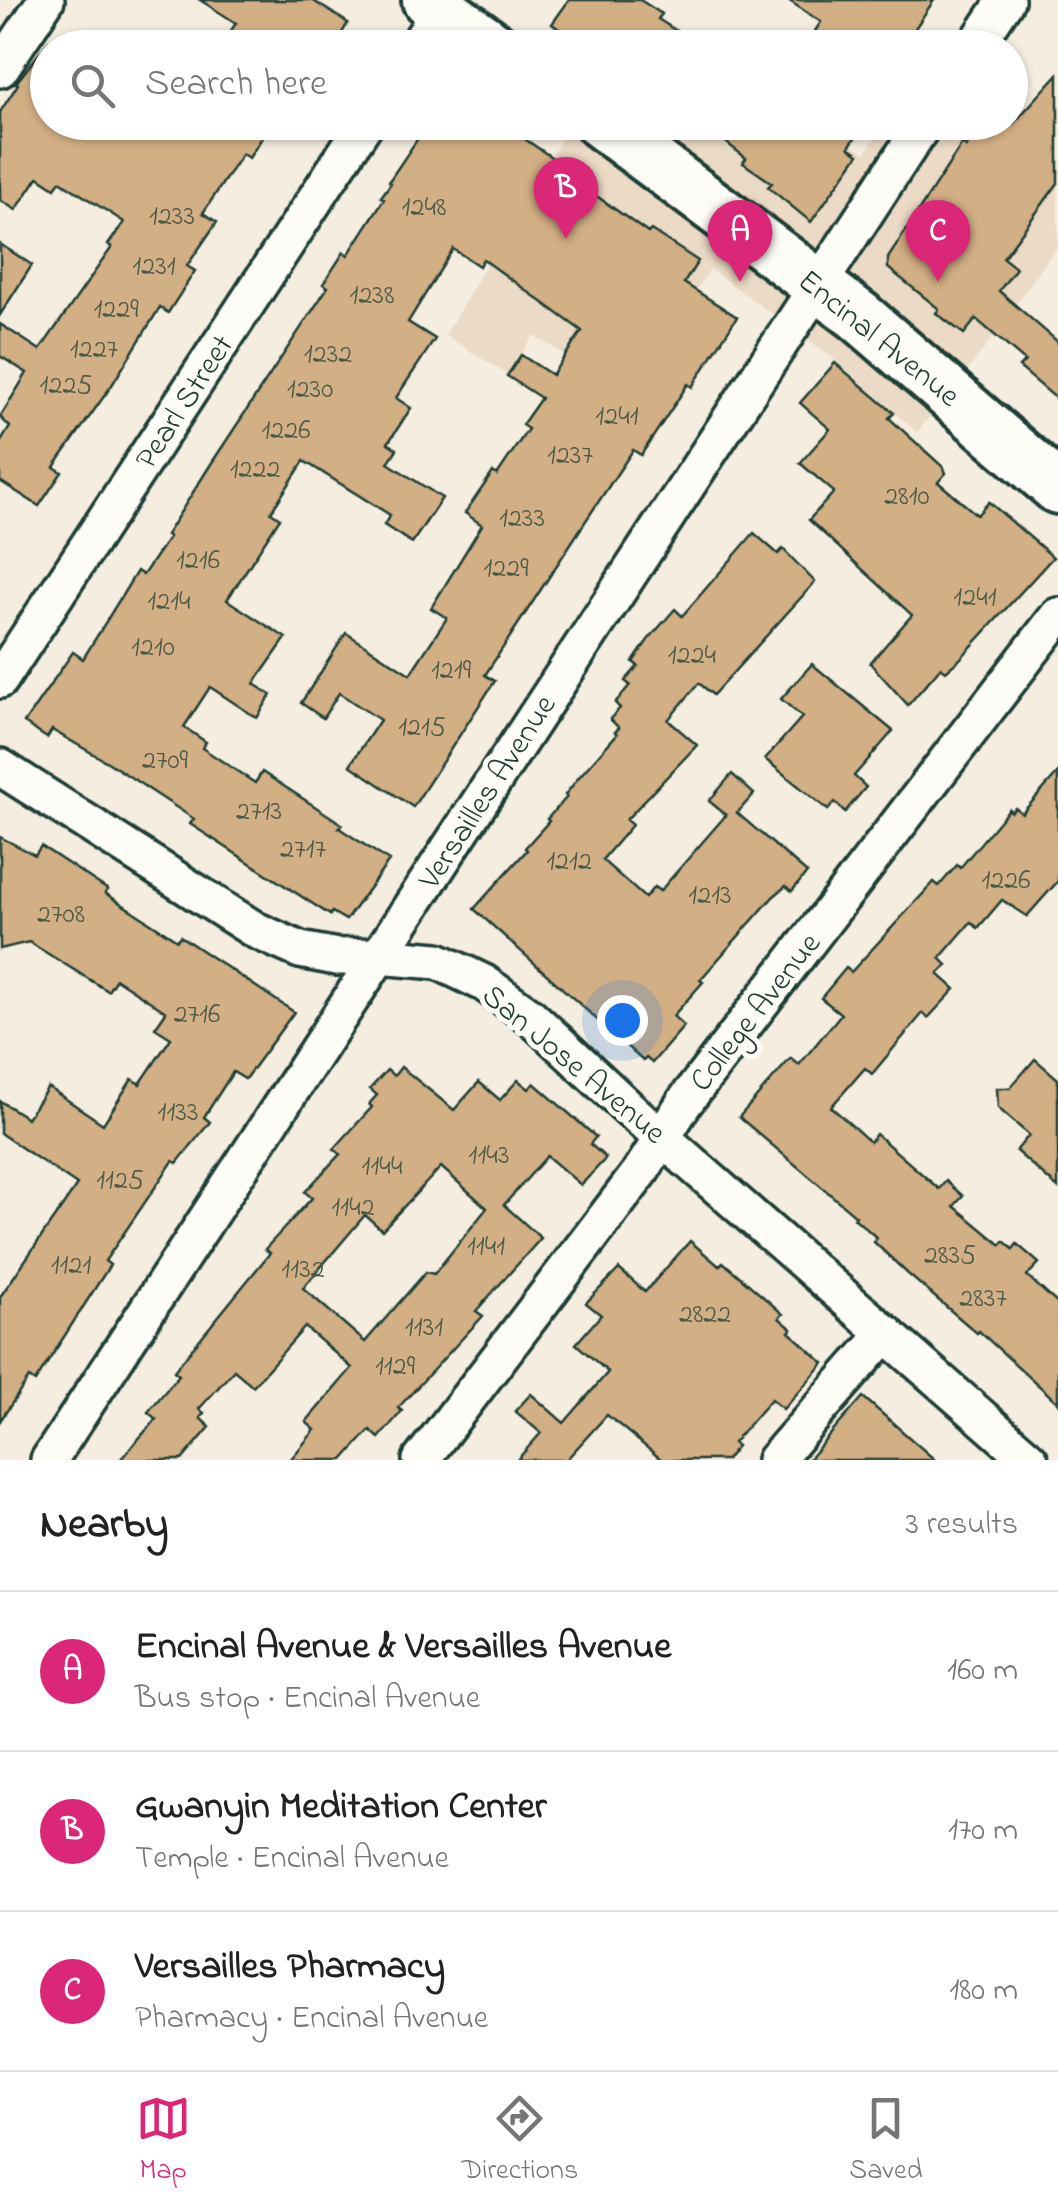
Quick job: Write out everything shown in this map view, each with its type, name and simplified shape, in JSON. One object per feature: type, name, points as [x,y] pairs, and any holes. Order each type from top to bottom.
[{"type":"main road","points":[[433,14],[462,30]]},
{"type":"main road","name":"Encinal Avenue","points":[[624,140],[890,341],[1058,488]]},
{"type":"street","points":[[0,69],[46,0]]},
{"type":"street","points":[[986,30],[1006,0]]},
{"type":"street","name":"Pearl Street","points":[[0,680],[354,140]]},
{"type":"street","name":"Versailles Avenue","points":[[48,1460],[912,140]]},
{"type":"street","name":"College Avenue","points":[[422,1460],[641,1171],[684,1103],[1058,616]]},
{"type":"street","name":"San Jose Avenue","points":[[0,767],[256,930],[300,950],[337,958],[378,956],[438,961],[484,983],[530,1016],[1030,1460]]},
{"type":"street","points":[[775,1460],[886,1333]]},
{"type":"shaded area","points":[[561,140],[845,140],[865,153],[874,140],[966,140],[1020,191],[1058,161],[1058,245],[982,352],[917,432],[828,354],[710,269],[625,395],[534,335],[508,375],[445,335]]},
{"type":"building","points":[[200,0],[312,0],[348,23],[344,30],[232,30],[236,23]]},
{"type":"building","points":[[569,0],[640,0],[662,14],[658,19],[675,30],[560,30],[552,24]]},
{"type":"building","points":[[788,0],[934,0],[914,30],[816,30],[821,22]]},
{"type":"building","points":[[30,65],[30,140],[260,140],[249,158],[242,154],[203,213],[217,222],[187,266],[195,271],[168,313],[160,307],[112,385],[54,467],[62,472],[39,506],[0,481],[0,443],[10,427],[0,417],[27,373],[0,356],[0,324],[40,350],[112,247],[108,245],[124,222],[60,181],[55,188],[38,177],[16,210],[0,200],[0,112]]},
{"type":"building","points":[[1058,74],[1058,183],[1003,258],[1016,268],[999,291],[1058,342],[1058,400],[1019,367],[1025,361],[976,319],[964,334],[888,268],[888,258],[962,144],[966,147],[972,140],[1028,140],[1028,107]]},
{"type":"building","points":[[417,140],[526,140],[554,159],[551,163],[648,233],[651,230],[698,261],[684,283],[737,317],[692,387],[688,384],[641,455],[633,450],[585,522],[485,675],[495,681],[413,807],[350,765],[380,720],[339,693],[323,718],[301,703],[346,633],[410,674],[447,618],[431,608],[482,525],[465,513],[528,429],[522,425],[541,398],[507,376],[521,355],[552,375],[582,331],[483,259],[479,266],[453,249],[408,322],[435,339],[396,398],[411,408],[388,443],[397,449],[388,463],[442,498],[412,543],[384,525],[390,515],[304,461],[271,512],[280,518],[227,600],[286,638],[254,684],[271,695],[257,718],[210,687],[184,727],[206,742],[202,748],[255,783],[262,772],[342,824],[339,828],[389,861],[346,920],[332,912],[330,915],[190,824],[194,819],[109,763],[52,730],[47,738],[24,723],[73,652],[83,659],[137,571],[143,575],[169,537],[166,535],[211,464],[328,287],[323,284],[344,252],[348,255],[384,199],[381,197]]},
{"type":"building","points":[[723,140],[853,140],[849,147],[859,154],[811,222],[768,187],[772,183],[743,163],[746,158]]},
{"type":"building","points":[[0,244],[32,265],[0,315]]},
{"type":"building","points":[[835,363],[894,413],[889,418],[944,468],[946,473],[938,482],[977,515],[989,502],[1053,557],[960,659],[946,671],[941,667],[908,705],[870,663],[912,615],[809,520],[834,492],[800,463],[830,429],[800,403]]},
{"type":"building","points":[[754,533],[778,554],[783,549],[815,582],[713,695],[699,683],[668,720],[697,745],[626,820],[632,825],[602,860],[645,898],[654,887],[660,891],[726,815],[709,801],[732,774],[754,794],[737,813],[807,873],[792,891],[786,886],[773,897],[700,980],[703,982],[673,1016],[684,1026],[652,1063],[646,1058],[643,1061],[474,909],[527,850],[565,795],[617,734],[619,728],[610,719],[620,708],[615,703],[630,685],[625,681],[638,666],[633,662],[648,640],[675,609],[682,616]]},
{"type":"building","points":[[812,664],[893,731],[854,776],[866,787],[845,812],[835,802],[828,810],[765,759],[802,717],[781,699]]},
{"type":"building","points":[[1058,773],[1058,881],[1027,916],[1002,900],[978,928],[971,922],[940,958],[947,965],[938,974],[955,989],[928,1018],[923,1013],[872,1074],[865,1068],[831,1107],[870,1142],[876,1134],[939,1189],[946,1181],[963,1196],[954,1206],[1001,1245],[1004,1241],[1013,1249],[1017,1244],[1039,1263],[1027,1276],[1058,1304],[1058,1403],[979,1331],[908,1274],[874,1242],[877,1238],[856,1216],[739,1117],[791,1058],[799,1065],[841,1014],[821,998],[846,968],[851,972],[934,882],[939,886],[957,865],[960,868],[1009,809],[1022,813]]},
{"type":"building","points":[[0,837],[35,855],[41,846],[108,890],[105,893],[177,940],[180,936],[294,1012],[245,1079],[233,1072],[204,1117],[210,1122],[177,1163],[173,1161],[105,1261],[110,1265],[35,1382],[29,1378],[0,1421],[0,1297],[77,1185],[0,1133],[0,1101],[27,1118],[48,1087],[103,1124],[132,1079],[140,1084],[171,1038],[155,1028],[166,1012],[116,979],[108,991],[29,942],[0,949]]},
{"type":"building","points":[[1035,1059],[1058,1079],[1058,1188],[1016,1151],[1029,1135],[998,1108],[997,1088],[1010,1088]]},
{"type":"building","points":[[401,1067],[454,1110],[479,1082],[500,1100],[518,1080],[529,1089],[534,1083],[596,1137],[590,1144],[606,1158],[581,1185],[547,1156],[504,1205],[541,1238],[476,1311],[483,1316],[398,1408],[402,1411],[379,1438],[370,1430],[343,1460],[290,1460],[315,1430],[306,1422],[352,1368],[305,1327],[253,1386],[234,1370],[199,1409],[204,1413],[200,1418],[210,1427],[182,1460],[120,1460],[156,1419],[148,1412],[179,1375],[174,1371],[270,1253],[265,1249],[312,1198],[305,1192],[340,1154],[334,1149],[372,1107],[369,1104],[377,1095],[370,1089],[387,1070],[394,1076]],"holes":[[[441,1167],[487,1208],[434,1274],[426,1272],[365,1342],[303,1288],[365,1215],[382,1230]]]},
{"type":"building","points":[[690,1241],[719,1266],[723,1262],[783,1314],[779,1318],[792,1329],[789,1332],[824,1363],[783,1409],[771,1399],[733,1443],[737,1446],[726,1460],[662,1460],[607,1415],[566,1460],[517,1460],[541,1433],[515,1411],[531,1394],[564,1423],[608,1372],[576,1344],[601,1315],[586,1303],[619,1269],[645,1292]]},
{"type":"building","points":[[863,1397],[935,1460],[808,1460]]},
{"type":"place","name":"Gwanyin Meditation Center","points":[[566,239]]},
{"type":"place","name":"Encinal Avenue & Versailles Avenue","points":[[740,282]]},
{"type":"place","name":"Versailles Pharmacy","points":[[938,282]]}]
